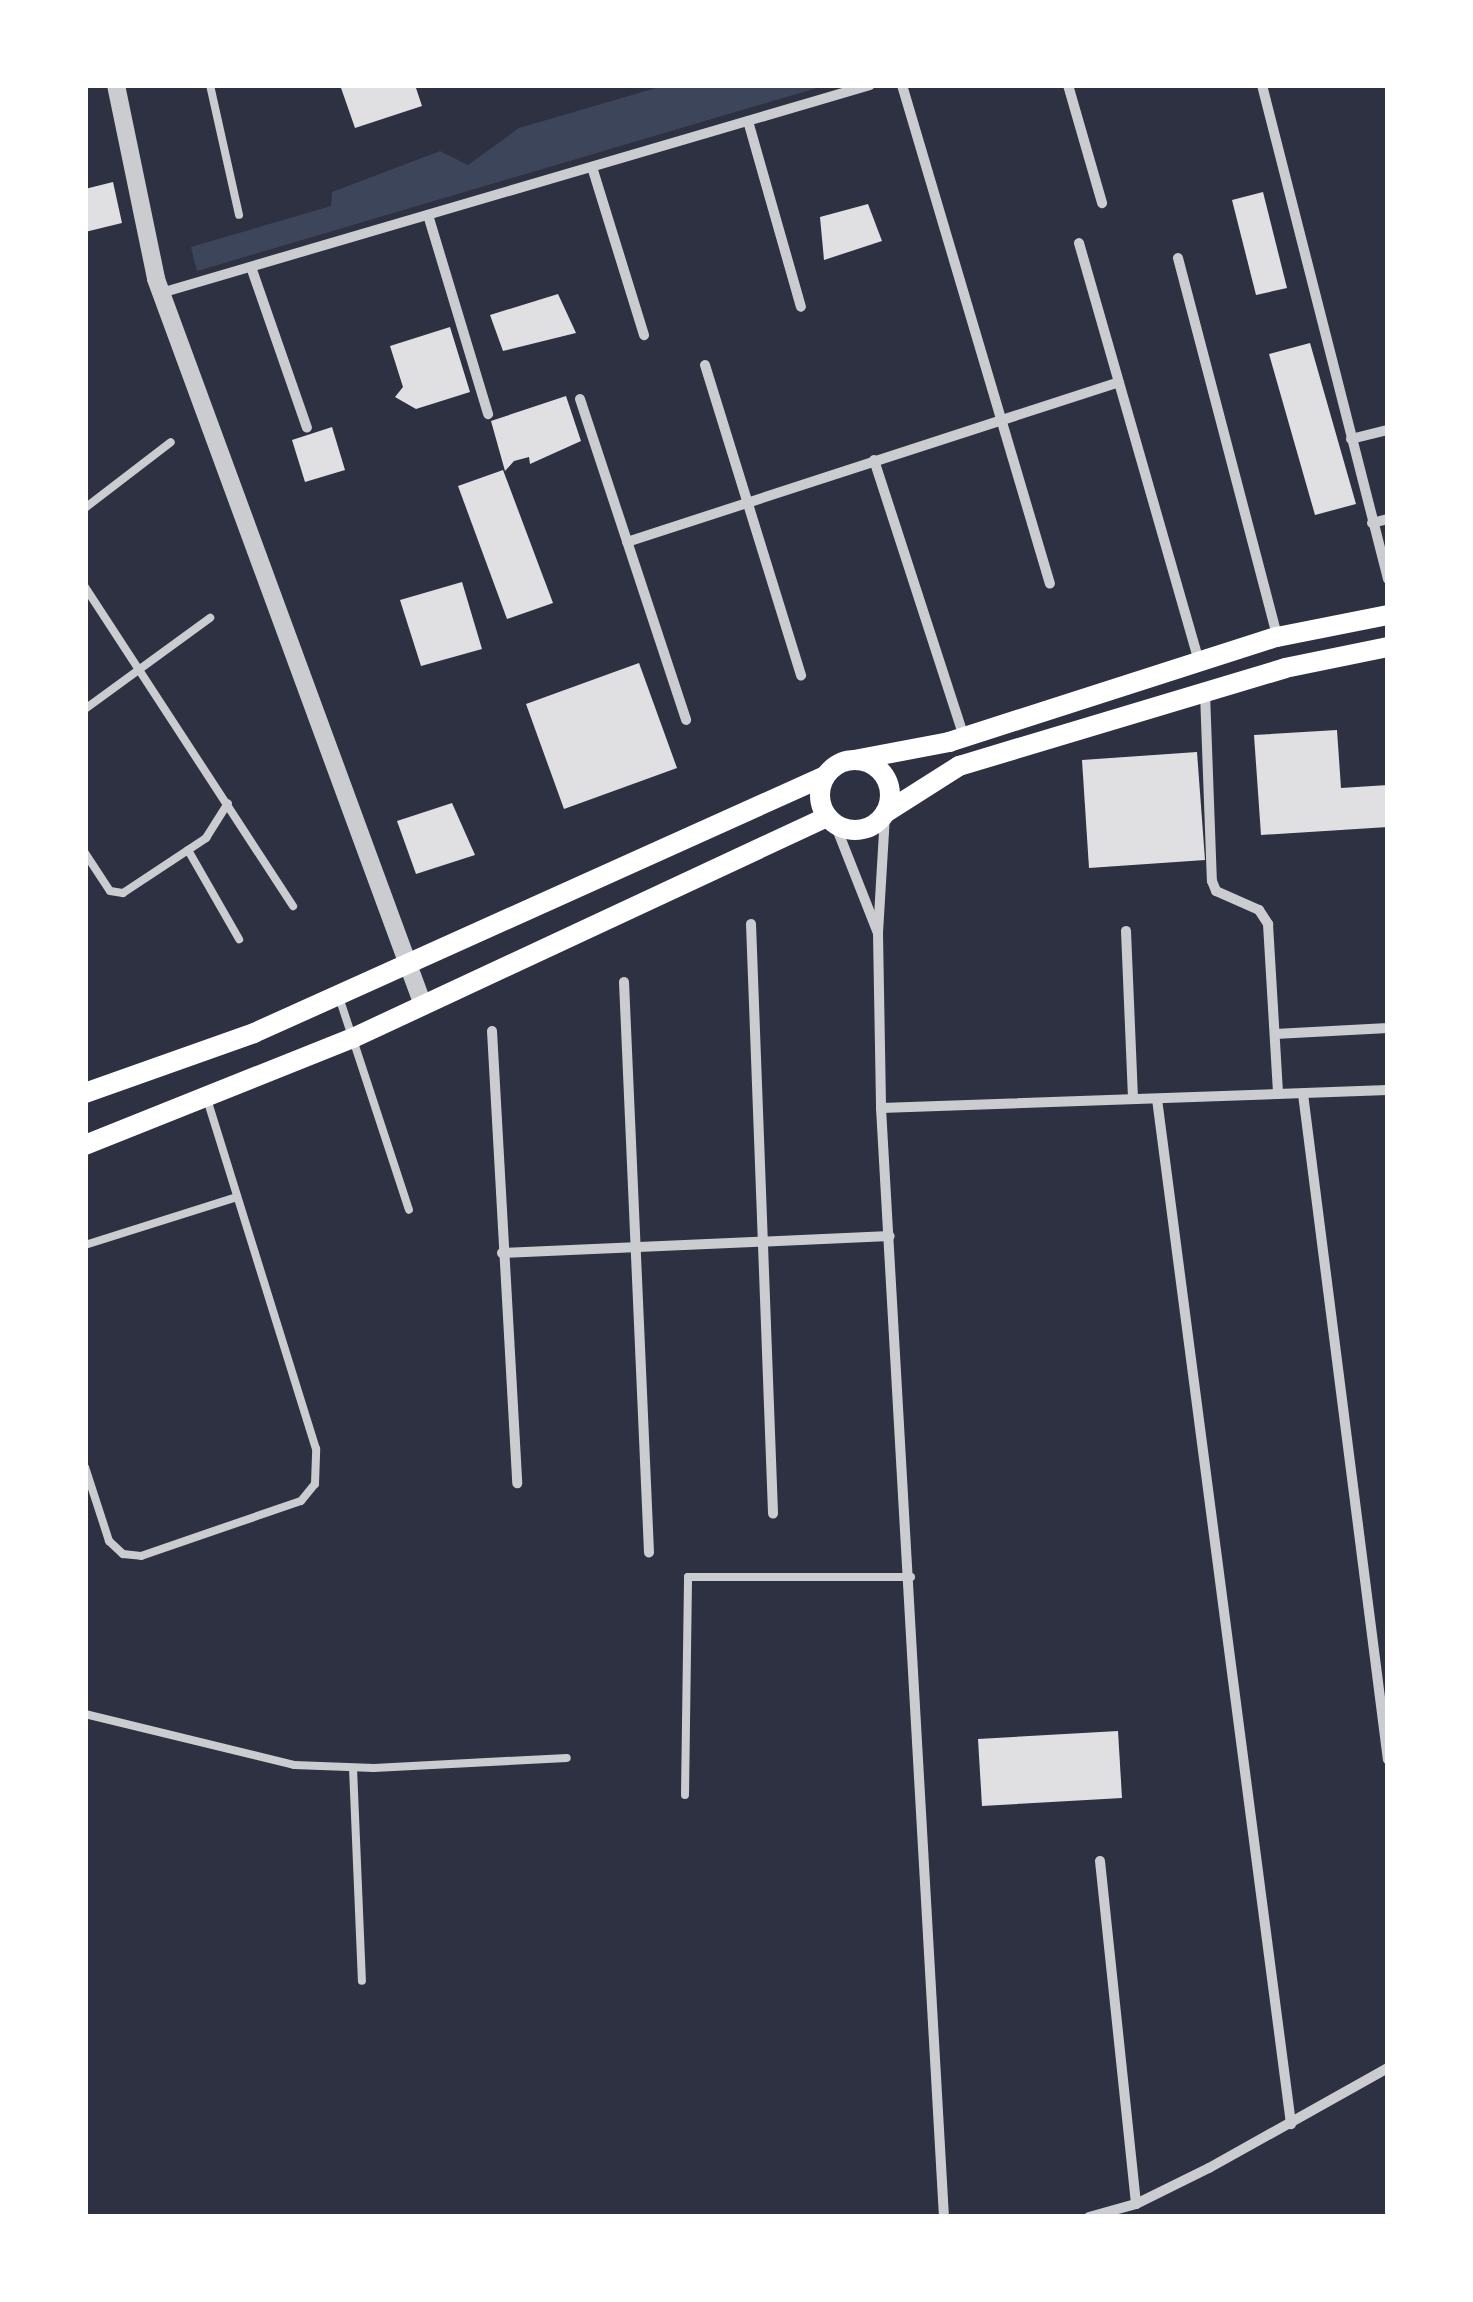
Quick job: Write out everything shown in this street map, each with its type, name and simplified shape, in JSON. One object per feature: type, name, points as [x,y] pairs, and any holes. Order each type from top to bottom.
[{"type":"main road","points":[[85,1093],[254,1033],[854,760],[964,736],[1277,637],[1388,615]]},
{"type":"main road","points":[[1277,637],[1286,668]]},
{"type":"main road","points":[[85,1145],[207,1100],[353,1038],[831,821],[867,828],[959,766],[1286,668],[1388,647]]},
{"type":"main road","points":[[854,760],[885,777],[885,813]]},
{"type":"main road","points":[[826,776],[820,797],[831,821]]},
{"type":"street","points":[[116,85],[161,294],[402,964],[423,1005]]},
{"type":"street","points":[[161,294],[870,85]]},
{"type":"street","points":[[902,85],[1050,584]]},
{"type":"street","points":[[1068,85],[1102,202]]},
{"type":"street","points":[[1262,85],[1388,579]]},
{"type":"street","points":[[748,121],[801,307]]},
{"type":"street","points":[[592,167],[644,335]]},
{"type":"street","points":[[428,214],[488,414]]},
{"type":"street","points":[[1079,243],[1198,661]]},
{"type":"street","points":[[1178,258],[1277,637]]},
{"type":"street","points":[[251,267],[306,428]]},
{"type":"street","points":[[706,365],[801,674]]},
{"type":"street","points":[[628,542],[1119,382]]},
{"type":"street","points":[[580,399],[686,720]]},
{"type":"street","points":[[1351,439],[1388,430]]},
{"type":"street","points":[[874,460],[964,736]]},
{"type":"street","points":[[1372,523],[1388,519]]},
{"type":"street","points":[[1205,692],[1212,880],[1216,891],[1259,910],[1268,924],[1278,1094]]},
{"type":"street","points":[[885,813],[878,933],[881,1108],[911,1577],[944,2217]]},
{"type":"street","points":[[831,821],[878,933]]},
{"type":"street","points":[[751,924],[766,1242],[773,1514]]},
{"type":"street","points":[[1126,931],[1133,1100]]},
{"type":"street","points":[[624,982],[648,1552]]},
{"type":"street","points":[[1275,1034],[1388,1028]]},
{"type":"street","points":[[492,1031],[517,1482]]},
{"type":"street","points":[[881,1108],[1388,1090]]},
{"type":"street","points":[[1303,1094],[1388,1760]]},
{"type":"street","points":[[1157,1099],[1290,2124]]},
{"type":"street","points":[[502,1253],[890,1236]]},
{"type":"street","points":[[1100,1861],[1136,2204]]},
{"type":"street","points":[[1089,2217],[1136,2204],[1388,2068]]},
{"type":"lane","points":[[210,85],[239,216]]},
{"type":"lane","points":[[85,508],[171,442]]},
{"type":"lane","points":[[85,587],[294,906]]},
{"type":"lane","points":[[85,708],[210,618]]},
{"type":"lane","points":[[85,853],[116,894],[206,838],[228,803]]},
{"type":"lane","points":[[188,850],[239,939]]},
{"type":"lane","points":[[337,993],[409,1210]]},
{"type":"lane","points":[[85,1467],[108,1541],[123,1554],[141,1556],[301,1501],[315,1484],[316,1449],[207,1100]]},
{"type":"lane","points":[[85,1245],[237,1197]]},
{"type":"lane","points":[[685,1795],[688,1577],[911,1577]]},
{"type":"lane","points":[[85,1714],[294,1765],[353,1768],[567,1758]]},
{"type":"lane","points":[[353,1768],[362,1981]]},
{"type":"shaded area","points":[[666,85],[827,85],[197,271],[191,247],[331,206],[332,192],[440,151],[468,165],[519,128]]},
{"type":"building","points":[[340,85],[415,85],[422,106],[355,128]]},
{"type":"building","points":[[113,182],[122,223],[85,232],[85,189]]},
{"type":"building","points":[[1263,192],[1287,288],[1256,295],[1232,200]]},
{"type":"building","points":[[868,204],[882,241],[824,260],[820,217]]},
{"type":"building","points":[[558,294],[576,333],[503,351],[490,315]]},
{"type":"building","points":[[450,327],[470,392],[416,409],[395,397],[403,387],[390,346]]},
{"type":"building","points":[[1310,343],[1356,504],[1315,515],[1269,354]]},
{"type":"building","points":[[566,396],[581,441],[530,464],[529,457],[514,461],[505,471],[491,421]]},
{"type":"building","points":[[332,427],[345,470],[305,482],[292,440]]},
{"type":"building","points":[[503,470],[553,603],[507,619],[458,486]]},
{"type":"building","points":[[462,582],[482,649],[421,666],[400,600]]},
{"type":"building","points":[[639,663],[677,768],[564,809],[526,704]]},
{"type":"building","points":[[1337,730],[1341,788],[1388,785],[1388,827],[1261,835],[1254,735]]},
{"type":"building","points":[[1197,752],[1205,860],[1089,868],[1082,760]]},
{"type":"building","points":[[452,803],[475,855],[416,874],[397,821]]},
{"type":"building","points":[[1118,1731],[1122,1798],[982,1806],[978,1739]]}]
